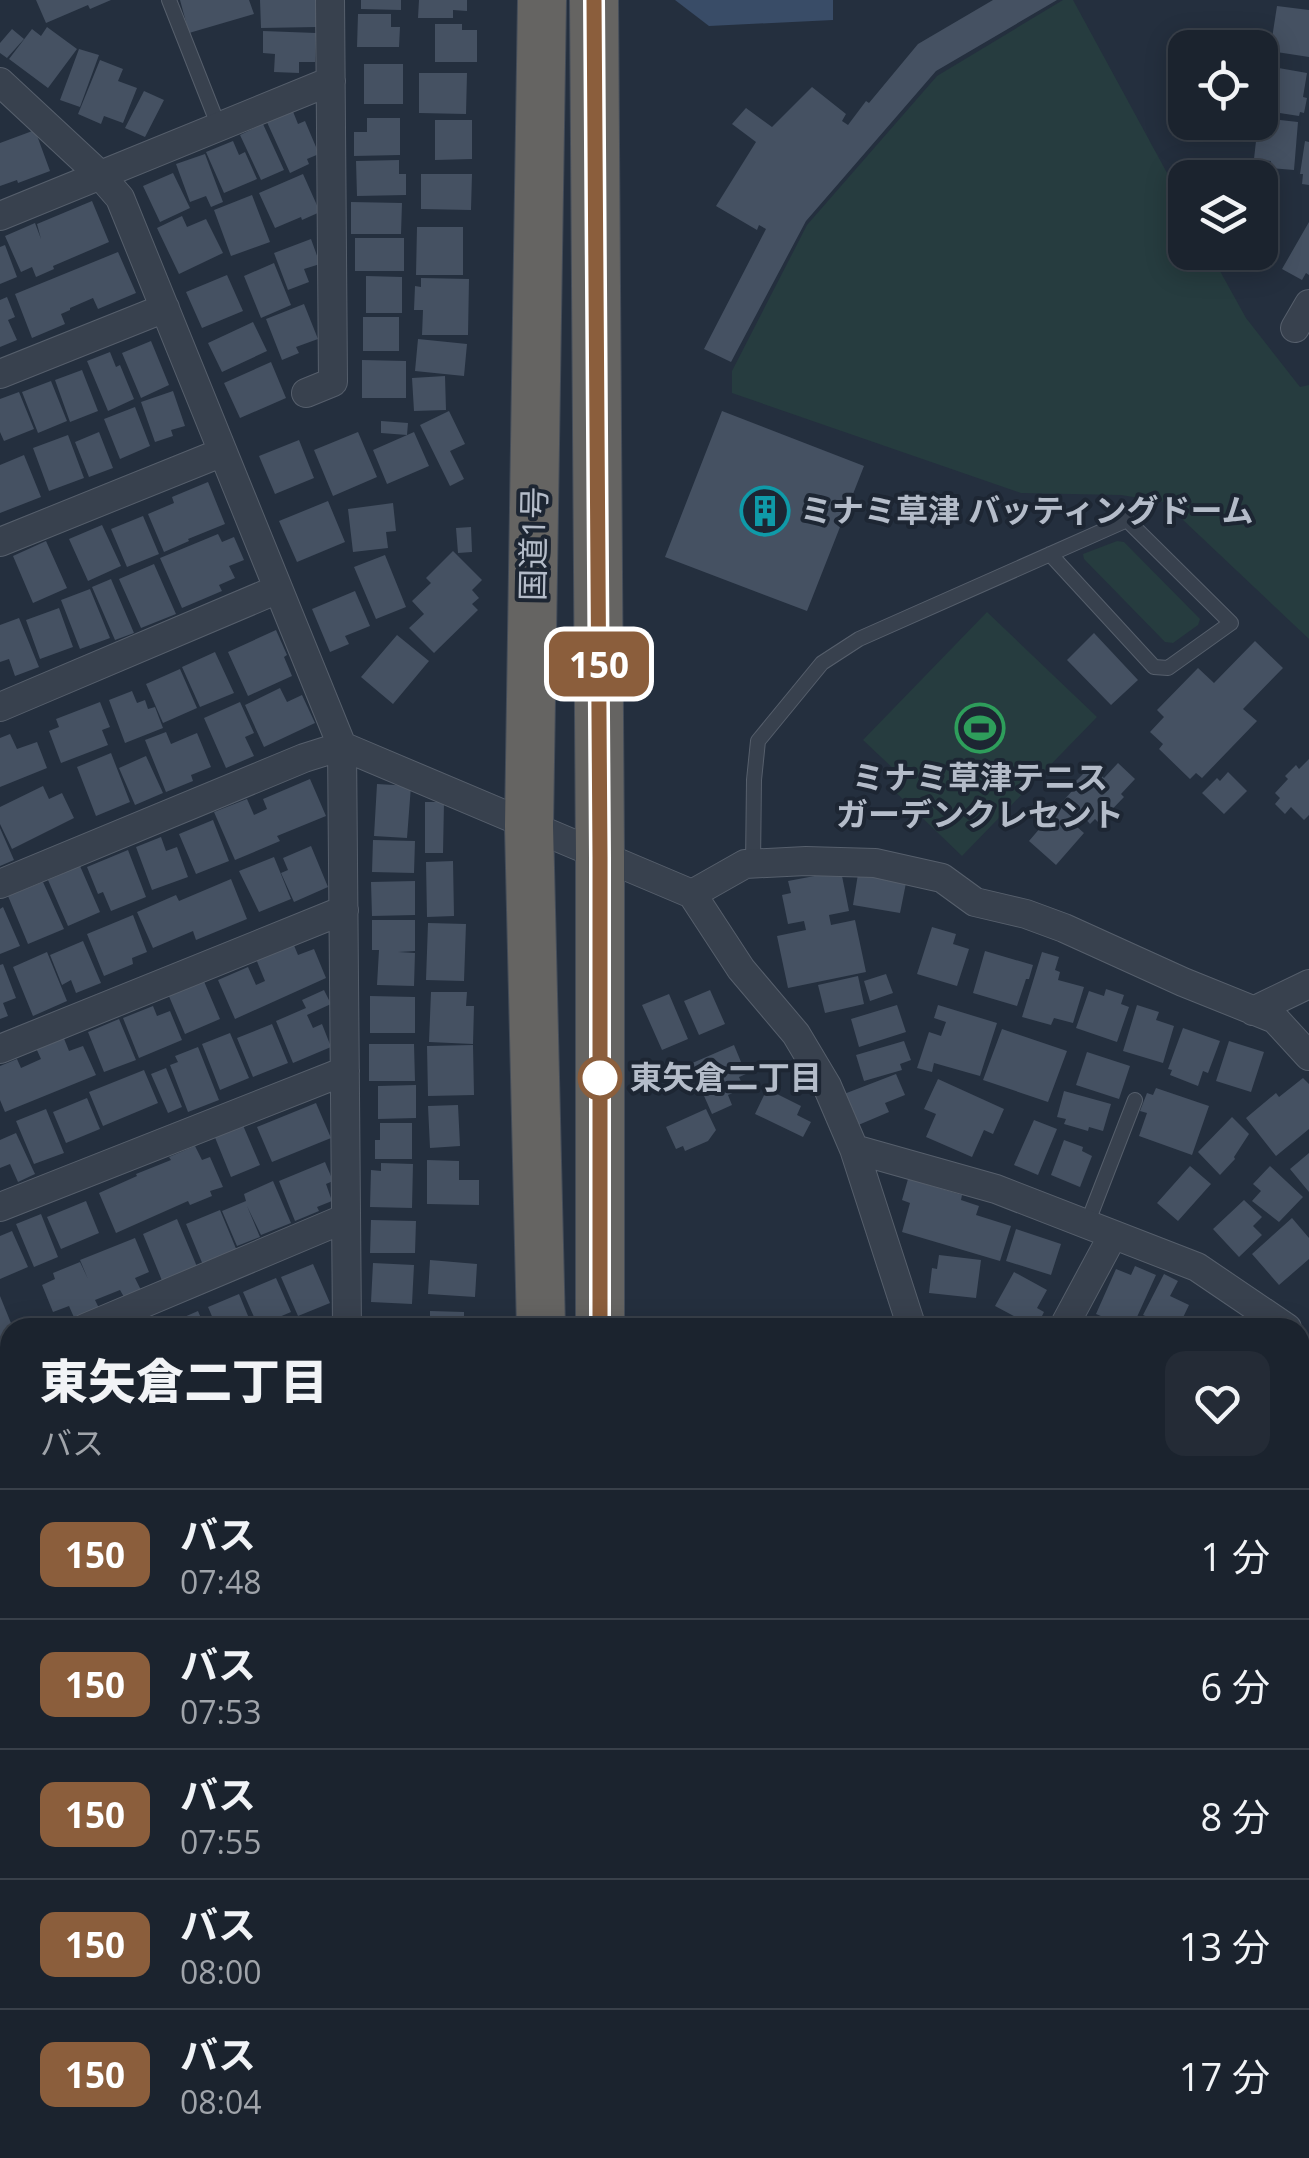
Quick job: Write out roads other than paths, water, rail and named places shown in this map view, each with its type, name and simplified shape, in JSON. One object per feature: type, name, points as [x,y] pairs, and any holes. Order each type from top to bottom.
[{"type":"highway","name":"国道1号","points":[[541,1318],[529,826],[542,0]]},
{"type":"highway","name":"国道1号","points":[[594,0],[600,1318]]},
{"type":"street","points":[[306,393],[333,382],[330,0]]},
{"type":"street","points":[[0,216],[330,81]]},
{"type":"street","points":[[0,82],[120,198],[342,746],[347,1318]]},
{"type":"street","points":[[0,374],[164,308]]},
{"type":"street","points":[[0,542],[223,452]]},
{"type":"street","points":[[0,707],[278,589]]},
{"type":"street","points":[[0,884],[304,758],[342,746],[692,894],[741,969],[796,1034],[827,1086],[854,1149],[909,1318]]},
{"type":"street","points":[[692,894],[745,864],[875,862],[942,878],[974,902],[1064,928],[1274,1019],[1309,1056]]},
{"type":"street","points":[[0,1049],[344,910]]},
{"type":"street","points":[[1253,1010],[1309,984]]},
{"type":"street","points":[[0,1208],[345,1071]]},
{"type":"street","points":[[854,1149],[996,1189],[1197,1268],[1272,1318]]},
{"type":"street","points":[[109,1318],[346,1218]]},
{"type":"street","points":[[1067,1318],[1100,1230]]},
{"type":"lane","points":[[170,0],[219,127]]},
{"type":"lane","points":[[753,864],[758,741],[822,663],[860,639],[1050,554],[1127,520],[1231,623],[1168,668],[1154,668],[1050,554]]},
{"type":"lane","points":[[1100,1230],[1134,1100]]},
{"type":"water","points":[[675,0],[833,0],[833,20],[709,26]]},
{"type":"place","name":"ミナミ草津 バッティングドーム","points":[[765,511]]},
{"type":"place","name":"ミナミ草津テニス ガーデンクレセント","points":[[980,728]]},
{"type":"place","name":"東矢倉二丁目","points":[[600,1078]]}]
